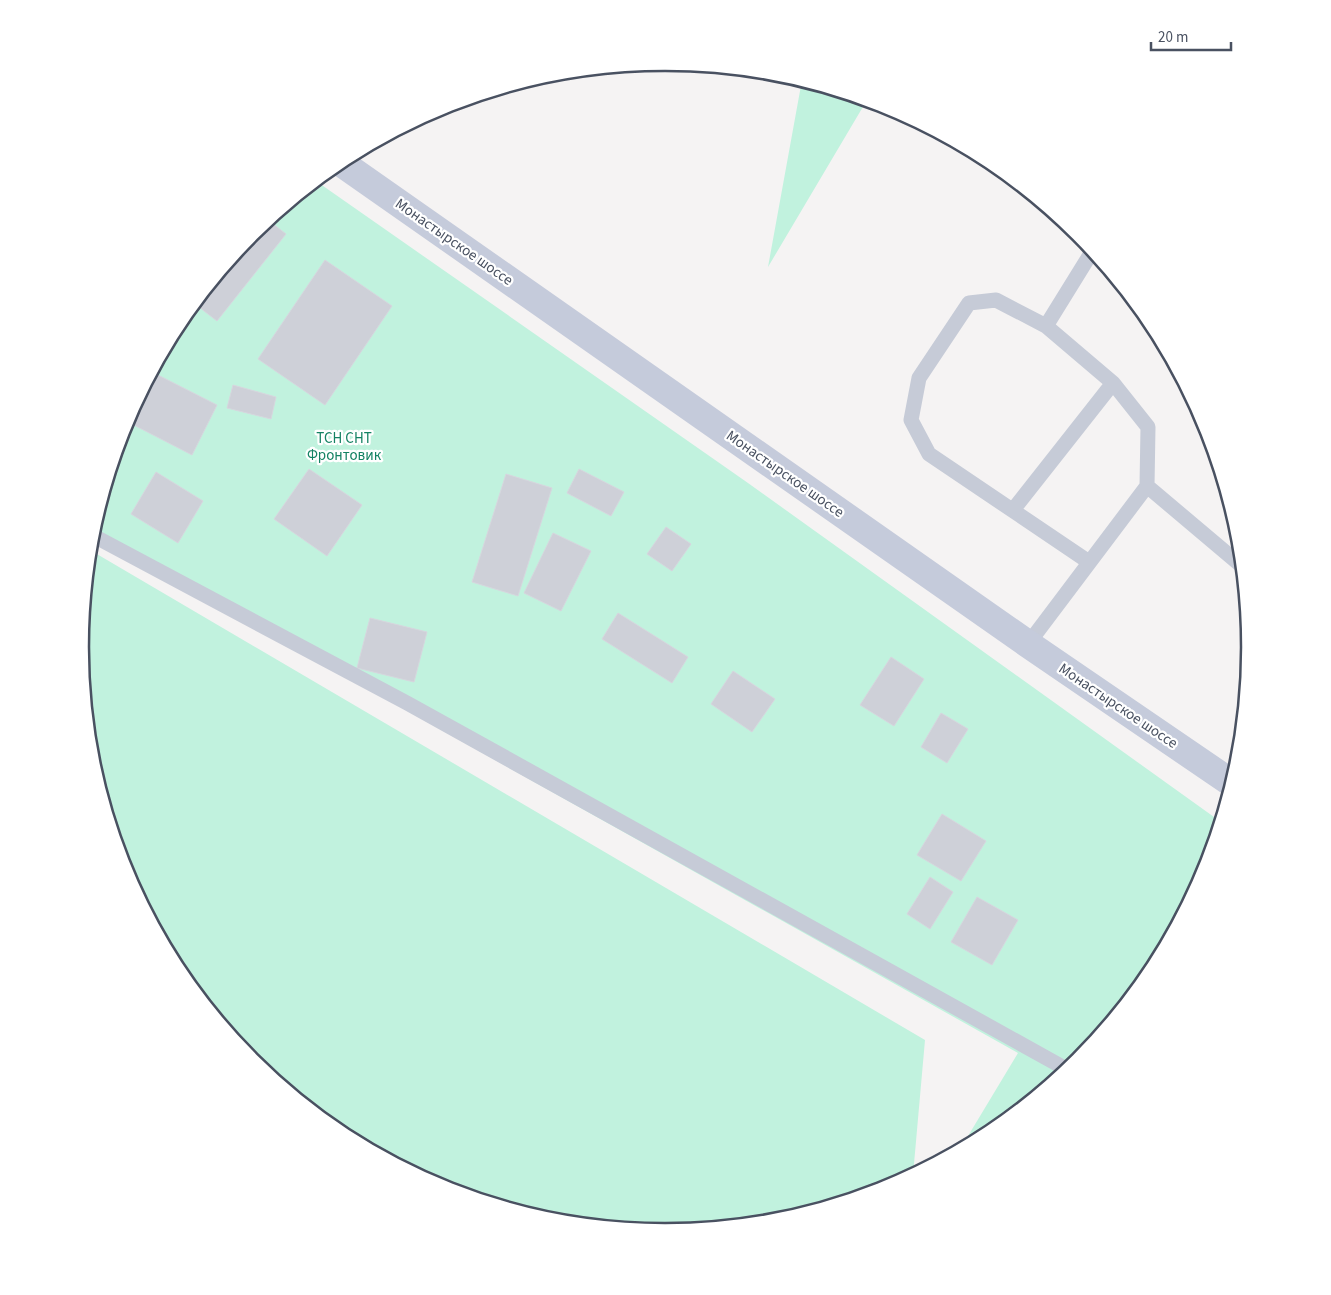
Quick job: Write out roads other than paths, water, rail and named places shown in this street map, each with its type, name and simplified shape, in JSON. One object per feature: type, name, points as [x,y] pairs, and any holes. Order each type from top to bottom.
[{"type":"main road","name":"Монастырское шоссе","points":[[347,167],[1028,644],[1226,780]]},
{"type":"lane","points":[[1046,326],[1089,257]]},
{"type":"lane","points":[[1028,644],[1147,486],[1148,427],[1113,382],[1046,326],[996,300],[969,303],[919,378],[911,420],[929,454],[1089,562]]},
{"type":"lane","points":[[1013,510],[1113,382]]},
{"type":"lane","points":[[1147,486],[1235,560]]},
{"type":"lane","points":[[99,539],[407,703],[1061,1066]]},
{"type":"park label","name":"ТСН СНТ Фронтовик","points":[[344,446]]}]
